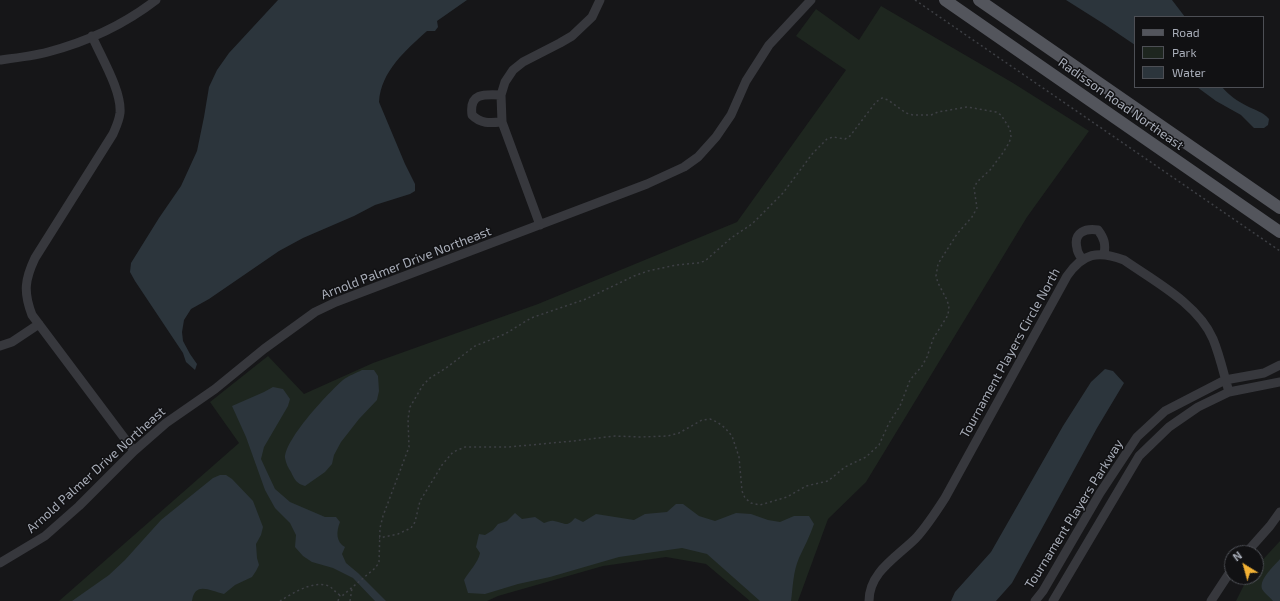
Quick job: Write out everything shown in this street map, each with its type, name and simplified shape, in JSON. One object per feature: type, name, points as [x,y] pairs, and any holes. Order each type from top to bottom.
[{"type":"main road","name":"Radisson Road Northeast","points":[[945,0],[1280,232]]},
{"type":"main road","name":"Radisson Road Northeast","points":[[978,0],[1280,208]]},
{"type":"street","points":[[0,60],[47,52],[92,36],[128,19],[156,0]]},
{"type":"street","points":[[540,225],[502,122],[501,95],[505,82],[513,70],[523,62],[572,36],[592,17],[600,0]]},
{"type":"street","name":"Arnold Palmer Drive Northeast","points":[[0,563],[45,536],[79,506],[134,451],[166,423],[215,389],[264,349],[315,312],[336,302],[647,184],[684,167],[698,157],[716,137],[731,114],[746,81],[769,45],[811,0]]},
{"type":"street","points":[[92,36],[120,100],[118,122],[113,134],[29,270],[26,283],[26,294],[32,315],[134,451]]},
{"type":"street","points":[[501,95],[480,95],[475,99],[471,109],[472,115],[480,122],[502,122]]},
{"type":"street","points":[[1082,260],[1076,247],[1077,238],[1082,232],[1090,228],[1098,230],[1104,238],[1106,248],[1104,254],[1115,256],[1124,260],[1187,304],[1206,326],[1213,339],[1229,392]]},
{"type":"street","name":"Tournament Players Circle North","points":[[868,601],[871,584],[878,574],[917,537],[935,514],[945,498],[1067,276],[1074,266],[1082,260],[1104,254]]},
{"type":"street","points":[[0,346],[12,342],[39,324]]},
{"type":"street","name":"Tournament Players Parkway","points":[[1035,601],[1043,591],[1100,493],[1137,437],[1166,411],[1225,380],[1264,373],[1280,365]]},
{"type":"street","name":"Tournament Players Parkway","points":[[1053,601],[1139,456],[1169,427],[1198,407],[1229,392],[1280,382]]},
{"type":"street","points":[[1253,545],[1280,512]]},
{"type":"street","points":[[1211,601],[1224,581]]},
{"type":"path","points":[[915,0],[1280,250]]},
{"type":"path","points":[[340,595],[342,596],[374,570],[379,563],[379,538],[383,516],[409,447],[408,419],[410,407],[423,385],[430,378],[468,351],[505,334],[531,318],[586,299],[634,276],[661,268],[705,261],[731,238],[752,224],[784,193],[813,153],[827,139],[833,137],[845,139],[850,136],[876,102],[882,98],[888,100],[906,113],[914,115],[931,116],[938,112],[967,107],[996,112],[1001,115],[1010,129],[1011,137],[1009,144],[977,182],[974,188],[977,208],[972,218],[957,234],[938,264],[936,276],[949,306],[948,315],[933,339],[927,357],[922,366],[910,380],[900,406],[879,445],[866,458],[845,467],[828,481],[806,486],[787,497],[760,505],[751,503],[745,498],[742,491],[739,456],[732,436],[725,428],[710,419],[702,420],[679,433],[668,436],[615,436],[573,442],[509,447],[465,447],[452,452],[445,461],[420,501],[415,522],[410,528],[398,534],[379,538]]},
{"type":"path","points":[[280,601],[301,590],[319,585],[329,586],[340,595]]},
{"type":"path","points":[[350,601],[352,588]]},
{"type":"path","points":[[338,601],[340,595]]},
{"type":"green space","points":[[881,6],[1013,83],[1089,131],[1027,217],[866,482],[828,519],[798,601],[750,601],[706,564],[666,557],[603,566],[498,596],[487,601],[59,601],[239,443],[210,402],[268,356],[304,394],[373,363],[538,304],[737,222],[846,70],[796,36],[816,9],[859,40]]},
{"type":"green space","points":[[1280,541],[1280,601],[1236,601],[1244,585],[1264,585],[1264,558]]},
{"type":"water","points":[[278,0],[467,0],[437,21],[438,27],[435,31],[427,31],[403,54],[384,80],[381,91],[379,102],[415,184],[415,191],[375,205],[354,216],[303,238],[279,251],[209,299],[191,309],[184,320],[182,332],[183,341],[197,364],[195,370],[186,362],[183,353],[135,281],[130,272],[131,263],[181,186],[197,151],[209,87],[217,70],[229,53]]},
{"type":"water","points":[[1066,0],[1172,0],[1184,16],[1134,16],[1134,44]]},
{"type":"water","points":[[1198,88],[1223,88],[1237,100],[1267,117],[1269,119],[1268,125],[1264,128],[1254,128],[1241,115],[1216,101]]},
{"type":"water","points":[[1105,369],[1113,371],[1124,383],[1097,428],[1012,583],[996,601],[951,601],[955,592],[991,552],[1063,426],[1091,382]]},
{"type":"water","points":[[362,370],[374,370],[378,376],[379,391],[377,400],[359,419],[341,442],[334,455],[332,464],[325,472],[305,486],[300,484],[293,477],[285,458],[292,440],[299,428],[336,386],[345,379]]},
{"type":"water","points":[[273,387],[283,389],[290,399],[288,406],[264,447],[261,459],[275,489],[290,502],[325,517],[336,517],[340,522],[338,529],[338,540],[345,547],[342,554],[346,563],[386,601],[375,601],[353,578],[333,568],[312,562],[303,556],[295,547],[296,535],[290,523],[275,508],[265,490],[246,437],[232,406]]},
{"type":"water","points":[[220,475],[226,475],[232,479],[253,501],[263,527],[256,544],[259,565],[252,577],[235,585],[224,594],[200,589],[196,591],[192,601],[72,601],[109,575],[125,560],[161,520],[213,478]]},
{"type":"water","points":[[676,504],[683,504],[699,516],[715,521],[736,513],[751,514],[768,520],[780,522],[794,516],[809,516],[814,524],[797,563],[791,601],[760,601],[707,554],[682,548],[619,557],[485,594],[468,593],[464,580],[479,557],[480,553],[476,547],[479,534],[485,535],[493,530],[498,524],[507,521],[515,513],[522,519],[535,517],[544,523],[553,521],[568,524],[575,518],[583,522],[596,514],[634,520],[645,514],[667,512]]},
{"type":"water","points":[[1280,559],[1280,601],[1273,601],[1262,589],[1264,579]]}]
